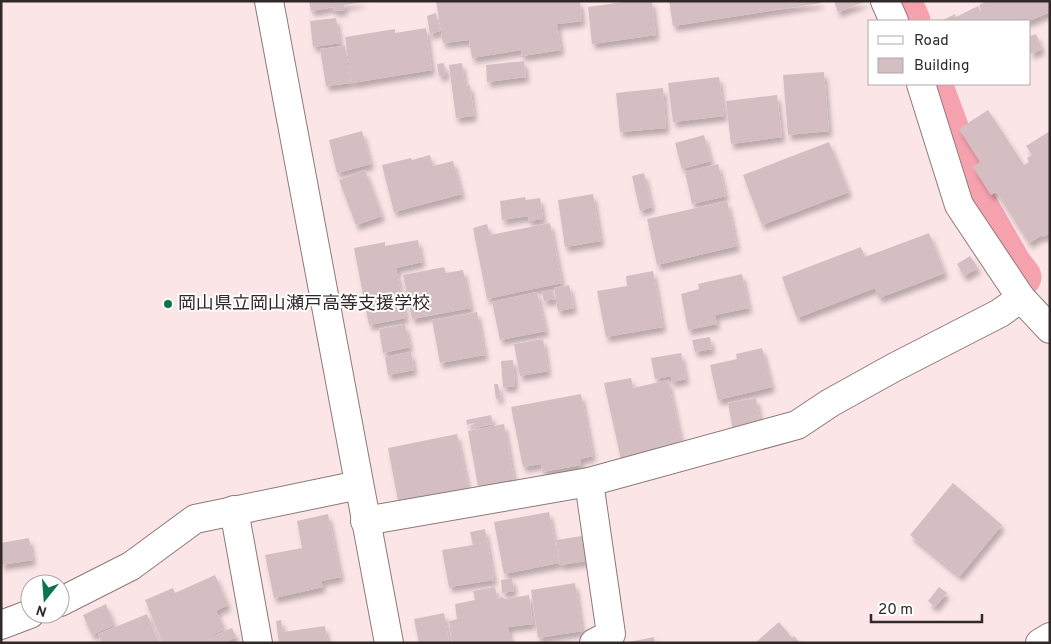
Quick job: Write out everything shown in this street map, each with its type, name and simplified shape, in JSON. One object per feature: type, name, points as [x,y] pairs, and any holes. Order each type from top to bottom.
[{"type":"street","points":[[269,1],[389,643]]},
{"type":"street","points":[[885,1],[894,20]]},
{"type":"street","points":[[921,85],[959,206],[1021,298],[1050,329]]},
{"type":"street","points":[[365,521],[589,482],[797,425],[830,403],[1000,313],[1021,298]]},
{"type":"street","points":[[589,482],[611,634],[594,643]]},
{"type":"street","points":[[70,597],[131,566],[195,519],[359,485]]},
{"type":"street","points":[[234,510],[258,643]]},
{"type":"street","points":[[1,625],[20,618]]},
{"type":"street","points":[[1040,643],[1050,636]]},
{"type":"building","points":[[309,1],[363,2],[344,5],[345,10],[334,11],[333,7],[311,11]]},
{"type":"building","points":[[436,1],[580,1],[582,21],[557,24],[561,50],[522,56],[521,50],[472,58],[469,40],[443,43]]},
{"type":"building","points":[[630,1],[652,1],[656,35],[592,44],[588,7]]},
{"type":"building","points":[[669,1],[821,1],[821,3],[673,26]]},
{"type":"building","points":[[834,1],[867,1],[838,12]]},
{"type":"building","points":[[987,1],[1050,1],[1050,12],[1031,20],[943,20],[955,14],[956,17],[978,6],[982,14],[979,5]]},
{"type":"building","points":[[436,13],[440,31],[430,34],[427,16]]},
{"type":"building","points":[[336,18],[340,43],[313,47],[310,21]]},
{"type":"building","points":[[426,28],[432,70],[352,83],[345,37],[395,29],[395,33]]},
{"type":"building","points":[[1036,34],[1042,49],[1031,54],[1031,36]]},
{"type":"building","points":[[345,46],[351,83],[326,86],[320,49]]},
{"type":"building","points":[[524,61],[526,77],[487,82],[486,65]]},
{"type":"building","points":[[444,63],[446,75],[439,76],[437,64]]},
{"type":"building","points":[[462,63],[465,86],[470,85],[474,116],[456,118],[449,65]]},
{"type":"building","points":[[824,72],[829,131],[788,135],[783,75]]},
{"type":"building","points":[[719,77],[724,116],[673,122],[668,83]]},
{"type":"building","points":[[663,88],[666,128],[620,132],[616,93]]},
{"type":"building","points":[[777,95],[782,137],[731,144],[726,101]]},
{"type":"building","points":[[988,110],[1024,165],[1029,162],[1027,158],[1032,155],[1026,146],[1050,131],[1050,233],[1043,237],[1042,235],[1029,243],[996,192],[991,195],[973,167],[980,162],[959,129]]},
{"type":"building","points":[[362,131],[371,164],[337,173],[329,140]]},
{"type":"building","points":[[704,135],[711,161],[682,169],[675,143]]},
{"type":"building","points":[[829,142],[849,192],[762,225],[743,175]]},
{"type":"building","points":[[430,155],[433,166],[453,161],[462,194],[394,212],[382,165]]},
{"type":"building","points":[[718,164],[726,196],[692,204],[685,172]]},
{"type":"building","points":[[365,170],[382,216],[356,225],[339,180]]},
{"type":"building","points":[[644,173],[652,207],[640,211],[632,176]]},
{"type":"building","points":[[593,194],[601,241],[565,247],[558,200]]},
{"type":"building","points":[[525,197],[526,200],[540,198],[543,219],[529,221],[528,216],[502,220],[500,201]]},
{"type":"building","points":[[727,201],[737,246],[657,265],[647,219]]},
{"type":"building","points":[[550,223],[562,283],[487,299],[473,228],[487,224],[490,235]]},
{"type":"building","points":[[929,233],[945,273],[879,298],[875,288],[797,318],[782,277],[861,247],[865,257]]},
{"type":"building","points":[[418,240],[422,262],[396,268],[406,318],[369,325],[354,248],[385,242],[385,246]]},
{"type":"building","points":[[970,256],[978,268],[964,276],[957,264]]},
{"type":"building","points":[[444,267],[446,273],[463,270],[471,308],[412,319],[403,275]]},
{"type":"building","points":[[653,271],[663,327],[606,337],[597,291],[627,286],[626,276]]},
{"type":"building","points":[[742,274],[749,308],[715,315],[717,324],[688,330],[681,294],[699,289],[698,284]]},
{"type":"building","points":[[569,285],[574,308],[558,311],[554,288]]},
{"type":"building","points":[[553,290],[555,299],[544,301],[542,292]]},
{"type":"building","points":[[537,292],[546,331],[500,340],[492,302]]},
{"type":"building","points":[[477,312],[485,355],[440,363],[432,320]]},
{"type":"building","points":[[405,324],[410,347],[383,353],[379,329]]},
{"type":"building","points":[[710,337],[712,349],[695,352],[692,340]]},
{"type":"building","points":[[543,339],[548,371],[520,376],[514,344]]},
{"type":"building","points":[[762,348],[772,387],[718,400],[710,365],[737,359],[736,354]]},
{"type":"building","points":[[411,352],[414,370],[388,375],[385,357]]},
{"type":"building","points":[[681,353],[686,379],[672,382],[671,376],[655,379],[651,358]]},
{"type":"building","points":[[513,360],[515,386],[503,387],[501,361]]},
{"type":"building","points":[[631,378],[633,388],[668,380],[682,445],[621,459],[604,383]]},
{"type":"building","points":[[494,384],[498,384],[501,398],[496,399]]},
{"type":"building","points":[[581,394],[593,456],[580,459],[581,465],[542,472],[541,464],[523,467],[511,407]]},
{"type":"building","points":[[756,398],[761,425],[733,431],[728,403]]},
{"type":"building","points":[[491,415],[493,424],[475,428],[474,423],[467,425],[466,420]]},
{"type":"building","points":[[504,424],[514,479],[478,486],[468,431]]},
{"type":"building","points":[[457,434],[469,492],[399,506],[388,448]]},
{"type":"building","points":[[953,483],[1002,525],[960,576],[910,535]]},
{"type":"building","points":[[549,512],[559,563],[504,574],[494,522]]},
{"type":"building","points":[[328,514],[341,577],[321,581],[323,587],[274,598],[265,555],[302,548],[297,521]]},
{"type":"building","points":[[485,529],[494,580],[449,587],[442,550],[473,545],[470,532]]},
{"type":"building","points":[[582,536],[586,561],[560,565],[556,540]]},
{"type":"building","points":[[29,538],[33,560],[1,565],[1,543]]},
{"type":"building","points":[[215,575],[228,605],[216,611],[225,629],[194,643],[163,643],[145,600],[173,588],[175,593]]},
{"type":"building","points":[[512,578],[514,591],[502,593],[501,580]]},
{"type":"building","points":[[575,583],[582,631],[538,638],[531,590]]},
{"type":"building","points":[[495,587],[497,598],[503,597],[504,599],[529,595],[533,624],[508,627],[511,643],[452,643],[449,621],[457,619],[455,604],[475,600],[473,591]]},
{"type":"building","points":[[939,587],[947,593],[935,607],[928,601]]},
{"type":"building","points":[[106,604],[114,625],[92,635],[83,615]]},
{"type":"building","points":[[444,613],[449,642],[419,643],[414,619]]},
{"type":"building","points":[[147,614],[159,643],[102,643],[98,634]]},
{"type":"building","points":[[281,620],[283,632],[325,626],[328,643],[279,643],[276,621]]},
{"type":"building","points":[[779,622],[792,638],[794,636],[800,643],[755,643]]},
{"type":"building","points":[[232,628],[236,637],[223,643],[196,643]]},
{"type":"building","points":[[654,637],[655,643],[629,643],[629,642]]},
{"type":"waterway","points":[[902,1],[911,20]]},
{"type":"waterway","points":[[933,85],[977,203],[1012,264],[1022,277]]},
{"type":"place","name":"岡山県立岡山瀬戸高等支援学校","points":[[168,304]]}]
